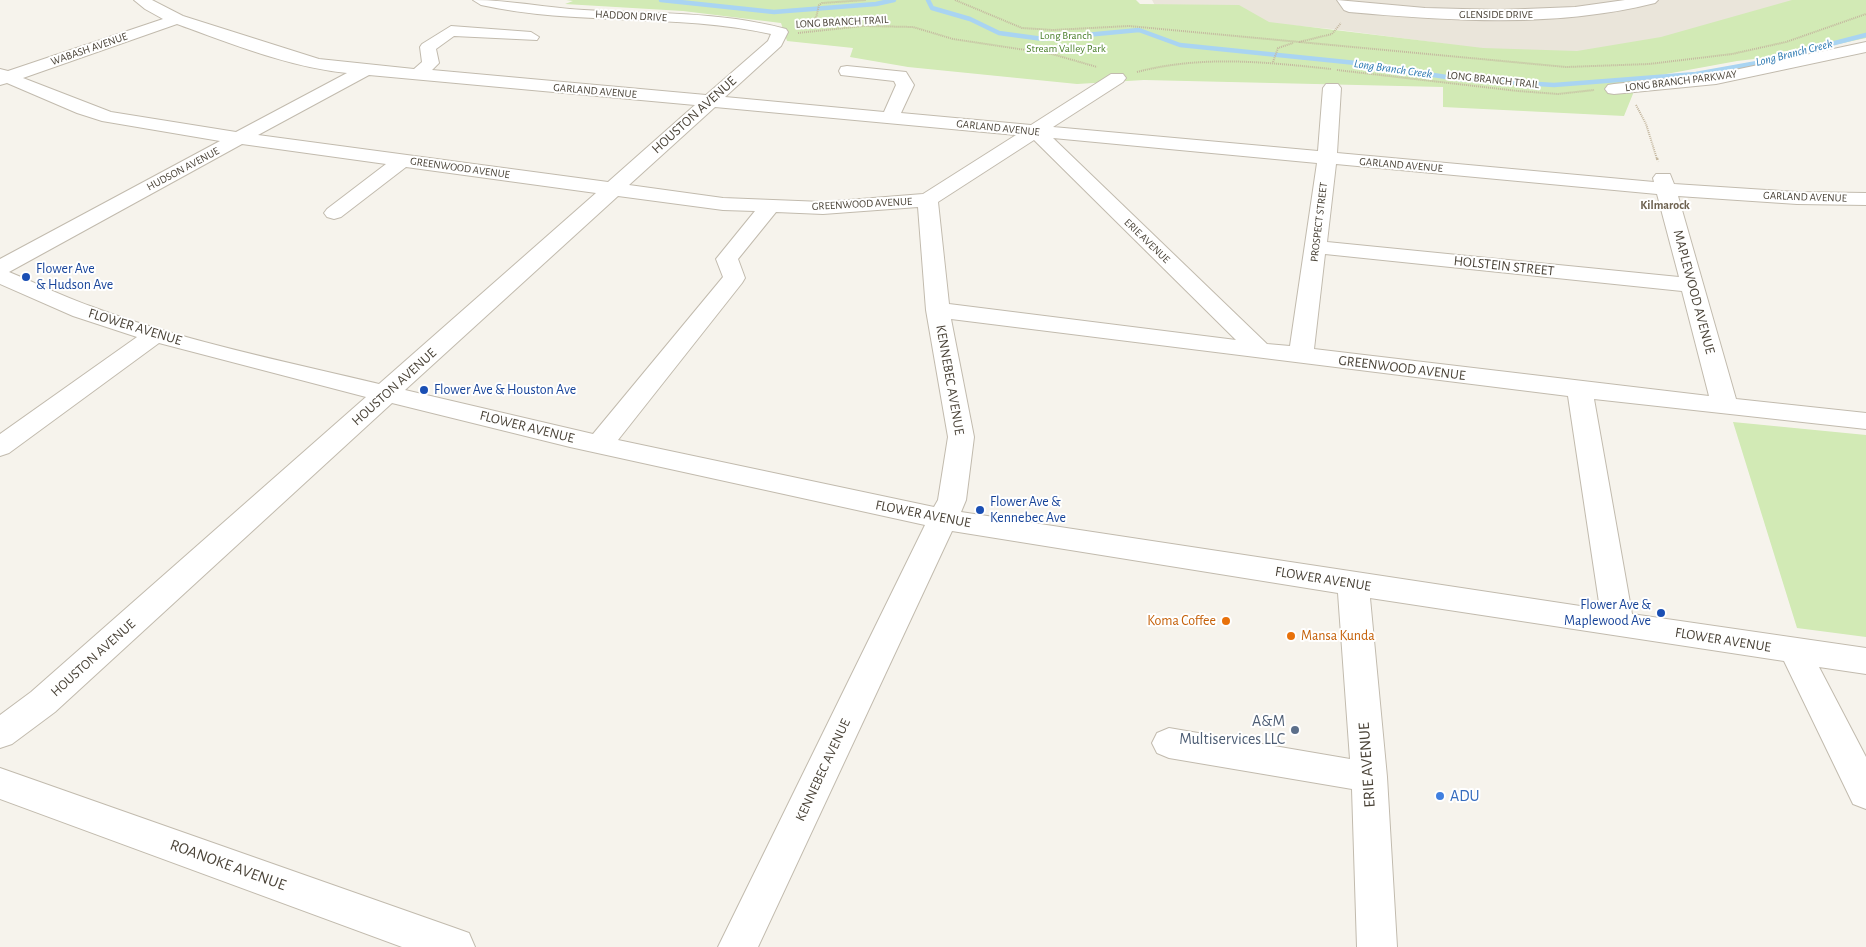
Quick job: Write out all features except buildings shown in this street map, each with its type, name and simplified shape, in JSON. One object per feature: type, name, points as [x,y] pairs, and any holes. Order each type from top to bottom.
[{"type":"street","name":"GARLAND AVENUE","points":[[142,0],[154,9],[177,19],[288,56],[328,66],[1327,158],[1797,198],[1866,198]]},
{"type":"street","name":"HADDON DRIVE","points":[[481,0],[527,9],[701,21],[767,28],[780,32]]},
{"type":"street","name":"GLENSIDE DRIVE","points":[[1347,3],[1488,16],[1555,14],[1614,8],[1650,0]]},
{"type":"street","name":"WABASH AVENUE","points":[[3,77],[177,19]]},
{"type":"street","points":[[418,74],[431,63],[428,47],[451,31],[531,37]]},
{"type":"street","name":"HOUSTON AVENUE","points":[[0,734],[43,702],[388,393],[775,43],[780,32]]},
{"type":"street","name":"LONG BRANCH PARKWAY","points":[[1614,88],[1716,79],[1865,47]]},
{"type":"street","name":"HUDSON AVENUE","points":[[0,268],[365,70]]},
{"type":"street","points":[[847,71],[900,76],[904,85],[890,117]]},
{"type":"street","points":[[928,200],[1036,132],[1116,73]]},
{"type":"street","name":"GREENWOOD AVENUE","points":[[3,77],[108,117],[170,129],[242,137],[723,204],[823,208],[928,200]]},
{"type":"street","name":"PROSPECT STREET","points":[[1301,356],[1317,247],[1327,158],[1332,88]]},
{"type":"street","name":"ERIE AVENUE","points":[[1036,132],[1259,350]]},
{"type":"street","points":[[334,213],[403,160]]},
{"type":"street","name":"MAPLEWOOD AVENUE","points":[[1671,186],[1691,285],[1725,407]]},
{"type":"street","name":"KENNEBEC AVENUE","points":[[738,947],[952,500],[961,438],[938,310],[928,200]]},
{"type":"street","points":[[600,444],[734,278],[727,259],[769,207]]},
{"type":"street","name":"HOLSTEIN STREET","points":[[1317,247],[1691,285]]},
{"type":"street","name":"FLOWER AVENUE","points":[[6,285],[155,334],[258,363],[600,444],[942,519],[1353,584],[1866,661]]},
{"type":"street","name":"GREENWOOD AVENUE","points":[[938,310],[1580,390],[1866,421]]},
{"type":"street","points":[[0,447],[155,334]]},
{"type":"street","points":[[1580,390],[1618,623]]},
{"type":"street","name":"ERIE AVENUE","points":[[1353,584],[1369,777],[1377,947]]},
{"type":"street","points":[[1794,651],[1866,794]]},
{"type":"street","points":[[1169,743],[1369,777]]},
{"type":"street","name":"ROANOKE AVENUE","points":[[0,783],[455,947]]},
{"type":"path","points":[[802,26],[816,18],[818,6],[822,3],[866,0]]},
{"type":"path","points":[[955,0],[1022,28],[1053,30],[1129,26],[1296,43],[1368,46],[1457,58],[1559,66],[1630,67],[1737,52],[1776,44],[1825,30],[1866,14]]},
{"type":"path","points":[[1273,61],[1275,51],[1296,43],[1332,34],[1347,3]]},
{"type":"path","name":"LONG BRANCH TRAIL","points":[[780,32],[810,33],[863,26],[913,27],[954,39],[1052,54],[1116,73],[1190,61],[1273,61],[1518,91],[1558,94],[1614,88]]},
{"type":"path","points":[[1614,88],[1630,96],[1646,124],[1659,167],[1676,178],[1671,186]]},
{"type":"shaded area","points":[[1152,0],[1855,0],[1710,32],[1574,52],[1485,49],[1332,29],[1159,13]]},
{"type":"green space","name":"Long Branch Stream Valley Park","points":[[566,0],[1136,0],[1140,4],[1239,5],[1269,22],[1483,48],[1577,51],[1661,37],[1792,0],[1866,0],[1866,38],[1788,55],[1737,61],[1639,79],[1624,116],[1443,107],[1443,87],[1144,80],[1077,84],[908,67],[850,57],[853,48],[787,41],[781,23],[683,11],[565,4],[573,1]]},
{"type":"green space","points":[[1733,422],[1866,435],[1866,637],[1797,628]]},
{"type":"waterway","name":"Long Branch Creek","points":[[661,0],[774,12],[876,4],[894,0]]},
{"type":"waterway","name":"Long Branch Creek","points":[[928,0],[932,8],[970,19],[999,33],[1043,39],[1139,30],[1180,45],[1356,63],[1459,79],[1554,85],[1696,74],[1757,63],[1866,35]]},
{"type":"place","name":"Flower Ave & Hudson Ave","points":[[26,277]]},
{"type":"place","name":"Flower Ave & Houston Ave","points":[[424,390]]},
{"type":"place","name":"Flower Ave & Kennebec Ave","points":[[980,510]]},
{"type":"place","name":"Flower Ave & Maplewood Ave","points":[[1661,613]]},
{"type":"place","name":"Koma Coffee","points":[[1226,621]]},
{"type":"place","name":"Mansa Kunda","points":[[1291,636]]},
{"type":"place","name":"A&M Multiservices LLC","points":[[1295,730]]},
{"type":"place","name":"ADU","points":[[1440,796]]},
{"type":"district","name":"Kilmarock","points":[[1665,205]]}]
